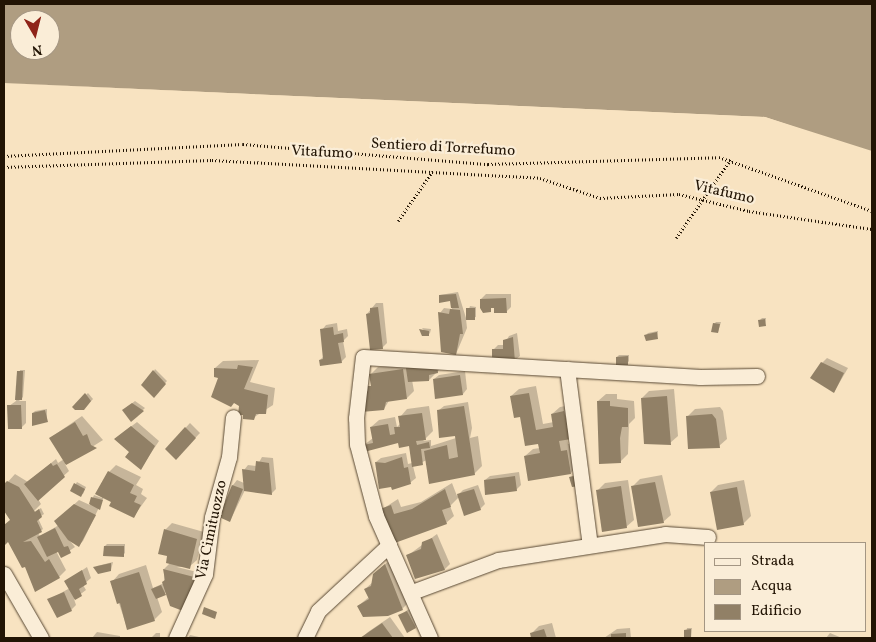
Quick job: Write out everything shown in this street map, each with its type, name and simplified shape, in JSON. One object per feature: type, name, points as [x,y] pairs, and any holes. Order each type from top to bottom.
[{"type":"street","points":[[430,638],[412,592],[376,516],[357,444],[356,418],[362,357],[700,377],[757,376]]},
{"type":"street","points":[[567,369],[590,545]]},
{"type":"street","name":"Via Cimituozzo","points":[[176,638],[206,574],[212,517],[229,457],[233,417]]},
{"type":"street","points":[[412,592],[498,560],[665,534],[708,537]]},
{"type":"street","points":[[305,638],[318,611],[389,545]]},
{"type":"street","points":[[4,574],[41,638]]},
{"type":"path","name":"Sentiero di Torrefumo","points":[[4,156],[243,144],[471,163],[719,156],[872,211]]},
{"type":"path","points":[[676,238],[731,159]]},
{"type":"path","name":"Vitafumo","points":[[4,167],[212,160],[540,178],[600,198],[678,194],[749,211],[872,229]]},
{"type":"path","points":[[398,221],[432,172]]},
{"type":"water","points":[[4,4],[872,4],[872,151],[765,117],[4,83]]},
{"type":"pier","points":[[4,83],[765,117],[872,153],[765,119]]},
{"type":"building","points":[[456,294],[459,308],[451,308],[450,301],[439,303],[439,295]]},
{"type":"building","points":[[506,298],[507,313],[494,313],[494,308],[491,308],[491,312],[483,313],[480,308],[480,299]]},
{"type":"building","points":[[378,307],[383,349],[370,350],[366,314],[370,313],[370,308]]},
{"type":"building","points":[[466,308],[475,308],[475,320],[466,320]]},
{"type":"building","points":[[450,309],[460,310],[463,334],[460,334],[456,355],[441,352],[438,312],[449,314]]},
{"type":"building","points":[[765,319],[766,326],[759,327],[758,320]]},
{"type":"building","points":[[713,323],[720,324],[718,333],[711,332]]},
{"type":"building","points":[[333,327],[334,335],[343,333],[344,342],[338,343],[342,363],[320,366],[319,360],[323,359],[320,329]]},
{"type":"building","points":[[419,329],[429,331],[429,336],[422,336]]},
{"type":"building","points":[[657,332],[658,339],[646,341],[644,335]]},
{"type":"building","points":[[513,337],[515,362],[492,360],[492,349],[503,349],[503,340]]},
{"type":"building","points":[[628,356],[628,365],[616,365],[616,357]]},
{"type":"building","points":[[405,362],[437,364],[438,373],[429,375],[429,381],[408,382]]},
{"type":"building","points":[[821,362],[844,373],[834,393],[810,378]]},
{"type":"building","points":[[238,365],[253,367],[244,389],[268,395],[266,414],[256,414],[254,420],[243,419],[243,415],[238,415],[239,406],[234,403],[231,407],[211,397],[218,378],[214,377],[214,368],[237,369]]},
{"type":"building","points":[[403,369],[407,399],[386,402],[384,410],[361,412],[363,391],[368,391],[368,386],[371,386],[369,374]]},
{"type":"building","points":[[153,370],[166,384],[154,398],[141,385]]},
{"type":"building","points":[[17,371],[23,371],[22,400],[15,400]]},
{"type":"building","points":[[460,375],[463,395],[435,399],[433,379]]},
{"type":"building","points":[[85,393],[91,401],[84,410],[75,410],[72,407]]},
{"type":"building","points":[[529,393],[536,430],[553,427],[551,414],[564,411],[571,439],[559,441],[561,451],[567,450],[571,474],[528,481],[524,456],[540,453],[538,444],[525,446],[520,417],[514,418],[510,396]]},
{"type":"building","points":[[667,396],[671,445],[644,444],[641,398]]},
{"type":"building","points":[[597,401],[610,401],[610,406],[628,408],[628,427],[622,427],[620,438],[621,463],[599,464]]},
{"type":"building","points":[[132,403],[144,411],[131,422],[122,410]]},
{"type":"building","points":[[7,405],[21,405],[22,429],[8,429]]},
{"type":"building","points":[[464,406],[475,475],[429,484],[424,451],[447,445],[449,459],[458,457],[455,436],[439,438],[437,410]]},
{"type":"building","points":[[45,410],[48,422],[32,426],[32,413]]},
{"type":"building","points":[[422,413],[426,440],[416,441],[417,445],[429,442],[430,448],[421,449],[423,465],[412,467],[409,446],[399,448],[398,443],[364,452],[363,445],[373,443],[370,427],[388,424],[390,435],[395,434],[394,427],[400,427],[398,416]]},
{"type":"building","points":[[712,414],[716,419],[720,448],[688,449],[686,416]]},
{"type":"building","points":[[75,422],[83,436],[87,434],[91,445],[97,448],[66,465],[49,438]]},
{"type":"building","points":[[131,426],[155,446],[141,470],[125,457],[129,452],[114,439]]},
{"type":"building","points":[[185,427],[196,438],[176,460],[165,449]]},
{"type":"building","points":[[402,457],[404,468],[408,467],[411,484],[392,490],[391,487],[379,489],[375,462],[385,463]]},
{"type":"building","points":[[256,461],[269,463],[272,495],[244,491],[242,469],[255,471]]},
{"type":"building","points":[[51,463],[53,466],[57,464],[65,477],[38,501],[24,484]]},
{"type":"building","points":[[108,471],[134,485],[130,493],[137,496],[134,502],[141,505],[134,518],[109,506],[111,502],[95,494]]},
{"type":"building","points":[[578,475],[580,486],[572,487],[569,477]]},
{"type":"building","points":[[515,476],[517,491],[485,495],[484,480]]},
{"type":"building","points":[[7,481],[19,487],[35,512],[39,509],[42,517],[37,521],[42,532],[23,542],[31,541],[45,562],[49,559],[60,578],[35,592],[25,567],[22,568],[8,542],[4,546],[4,525],[10,520],[4,511],[4,484]]},
{"type":"building","points":[[655,482],[664,523],[638,527],[631,486]]},
{"type":"building","points":[[74,483],[85,489],[81,497],[70,491]]},
{"type":"building","points":[[232,485],[243,489],[230,522],[219,517]]},
{"type":"building","points":[[621,486],[627,528],[602,532],[596,490]]},
{"type":"building","points":[[737,487],[744,525],[717,530],[710,492]]},
{"type":"building","points":[[445,489],[451,507],[442,510],[447,524],[392,544],[380,509],[391,505],[394,514],[412,509]]},
{"type":"building","points":[[474,489],[481,510],[464,516],[457,494]]},
{"type":"building","points":[[91,497],[103,500],[100,510],[89,504]]},
{"type":"building","points":[[74,504],[96,515],[79,547],[68,540],[54,521]]},
{"type":"building","points":[[55,528],[64,547],[68,546],[71,553],[61,558],[58,552],[47,557],[37,537]]},
{"type":"building","points":[[164,529],[197,539],[190,569],[166,563],[167,556],[158,554]]},
{"type":"building","points":[[432,538],[445,570],[415,579],[406,555],[421,549],[422,542]]},
{"type":"building","points":[[104,546],[124,546],[124,557],[103,556]]},
{"type":"building","points":[[111,563],[111,571],[98,574],[93,567]]},
{"type":"building","points":[[385,564],[403,610],[388,616],[363,617],[357,606],[369,599],[364,589],[371,586],[373,574]]},
{"type":"building","points":[[163,569],[198,578],[183,611],[170,606],[162,582],[165,580]]},
{"type":"building","points":[[82,570],[87,584],[79,589],[82,596],[75,600],[64,581]]},
{"type":"building","points":[[139,572],[155,621],[127,630],[120,603],[117,604],[110,581]]},
{"type":"building","points":[[161,585],[166,595],[156,599],[151,589]]},
{"type":"building","points":[[64,592],[72,611],[57,618],[47,599]]},
{"type":"building","points":[[204,607],[217,612],[215,619],[202,614]]},
{"type":"building","points":[[407,611],[416,628],[407,633],[398,615]]},
{"type":"building","points":[[382,623],[393,638],[360,638]]},
{"type":"building","points":[[544,629],[547,638],[531,638],[530,633]]},
{"type":"building","points":[[691,629],[691,638],[684,638],[684,630]]},
{"type":"building","points":[[626,633],[626,638],[611,638],[611,634]]}]
